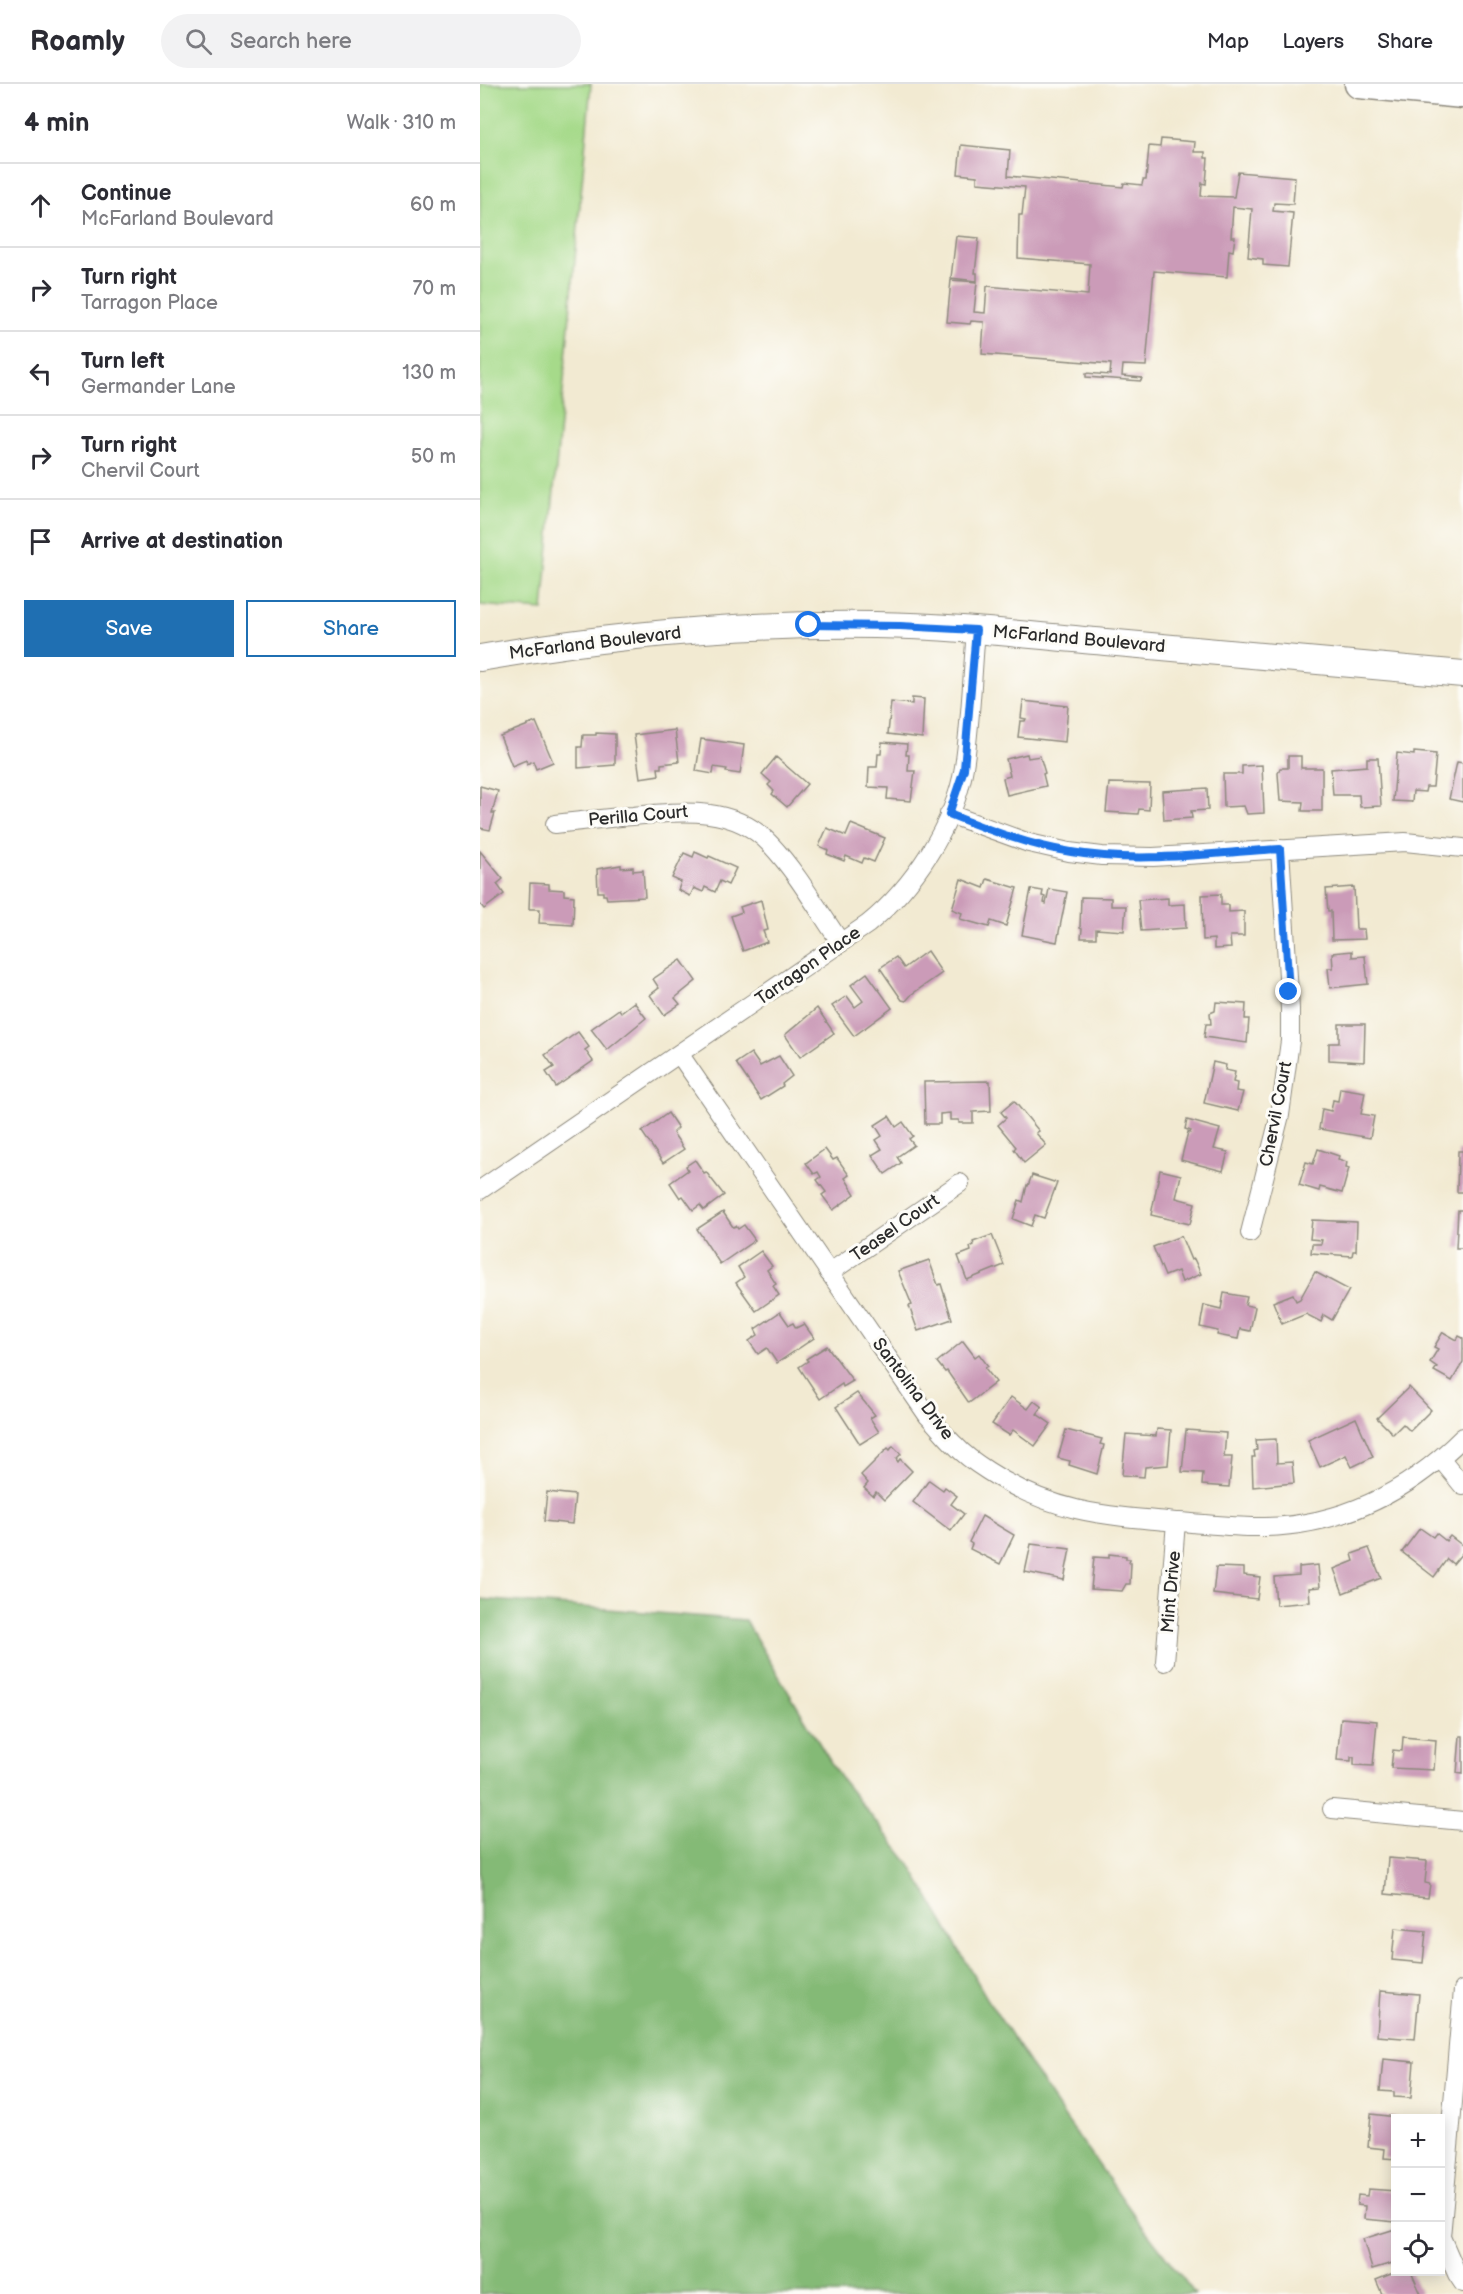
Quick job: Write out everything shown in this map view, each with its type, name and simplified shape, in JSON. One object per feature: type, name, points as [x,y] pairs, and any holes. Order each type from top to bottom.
[{"type":"main road","points":[[1359,84],[1463,94]]},
{"type":"street","name":"McFarland Boulevard","points":[[480,658],[601,639],[756,626],[883,625],[976,630],[1463,675]]},
{"type":"street","name":"Tarragon Place","points":[[480,1190],[841,943],[873,920],[901,892],[940,834],[964,769],[976,630]]},
{"type":"street","name":"Perilla Court","points":[[555,824],[681,811],[706,812],[730,819],[745,826],[771,845],[782,857],[841,943]]},
{"type":"street","points":[[949,814],[1029,843],[1094,855],[1144,857],[1405,842],[1463,848]]},
{"type":"street","name":"Chervil Court","points":[[1250,1233],[1280,1115],[1290,1041],[1280,849]]},
{"type":"street","name":"Santolina Drive","points":[[680,1055],[928,1416],[956,1446],[981,1467],[1024,1492],[1070,1509],[1103,1515],[1176,1522],[1265,1527],[1321,1520],[1346,1514],[1404,1486],[1441,1459],[1463,1437]]},
{"type":"street","name":"Teasel Court","points":[[830,1273],[960,1183]]},
{"type":"street","points":[[1441,1459],[1463,1486]]},
{"type":"street","name":"Mint Drive","points":[[1165,1662],[1176,1522]]},
{"type":"street","points":[[1332,1809],[1463,1821]]},
{"type":"street","points":[[1463,1990],[1459,2075],[1441,2236],[1463,2283]]},
{"type":"green space","points":[[480,84],[591,84],[543,610],[480,605]]},
{"type":"green space","points":[[480,1599],[745,1620],[839,1776],[909,1863],[988,2000],[1066,2119],[1137,2219],[1195,2294],[480,2294]]},
{"type":"building","points":[[1161,139],[1195,142],[1194,152],[1205,152],[1205,158],[1208,158],[1206,184],[1202,183],[1201,196],[1234,197],[1238,172],[1295,177],[1293,204],[1274,203],[1273,211],[1293,213],[1288,267],[1263,265],[1263,259],[1248,257],[1252,209],[1233,207],[1231,237],[1235,237],[1233,251],[1229,250],[1227,277],[1154,271],[1146,366],[1123,365],[1122,376],[1142,378],[1141,381],[1086,377],[1086,373],[1110,375],[1111,364],[982,354],[984,322],[971,321],[970,324],[947,322],[951,280],[977,282],[974,312],[985,313],[987,286],[1088,295],[1090,264],[1018,258],[1019,215],[1022,215],[1025,187],[977,183],[977,176],[958,174],[961,145],[1010,150],[1008,176],[1123,187],[1124,183],[1142,185],[1143,180],[1146,180],[1149,146],[1160,147]]},
{"type":"building","points":[[956,236],[979,238],[975,273],[977,273],[977,281],[951,278]]},
{"type":"building","points":[[912,698],[924,699],[922,738],[888,734],[891,702],[912,704]]},
{"type":"building","points":[[1023,701],[1068,706],[1065,742],[1018,737],[1020,721],[1026,719],[1021,718]]},
{"type":"building","points":[[536,722],[553,762],[536,769],[533,761],[527,764],[526,760],[512,766],[500,736]]},
{"type":"building","points":[[675,730],[679,762],[661,764],[661,768],[658,768],[659,775],[640,778],[634,735]]},
{"type":"building","points":[[596,733],[615,734],[615,765],[578,768],[578,747],[582,747],[583,735],[596,735]]},
{"type":"building","points":[[701,739],[744,745],[740,774],[714,767],[713,774],[696,771]]},
{"type":"building","points":[[882,742],[907,744],[908,771],[915,771],[911,801],[887,799],[888,788],[868,787],[869,767],[877,767]]},
{"type":"building","points":[[1414,752],[1436,754],[1433,787],[1426,787],[1425,792],[1413,791],[1412,802],[1393,801],[1397,753],[1414,755]]},
{"type":"building","points":[[1027,754],[1028,758],[1040,756],[1046,786],[1007,795],[1003,778],[1010,776],[1006,759]]},
{"type":"building","points":[[1288,756],[1301,756],[1301,768],[1322,768],[1322,811],[1302,811],[1303,802],[1280,801],[1278,773],[1280,768],[1288,768]]},
{"type":"building","points":[[776,757],[807,784],[787,807],[772,794],[774,791],[768,785],[771,782],[762,774]]},
{"type":"building","points":[[1367,758],[1378,758],[1381,806],[1360,807],[1359,795],[1333,795],[1331,769],[1367,766]]},
{"type":"building","points":[[1457,762],[1463,763],[1463,802],[1449,799]]},
{"type":"building","points":[[1262,765],[1264,813],[1247,814],[1244,806],[1224,807],[1223,774],[1242,774],[1242,766]]},
{"type":"building","points":[[1109,783],[1150,784],[1149,810],[1139,809],[1138,814],[1106,812]]},
{"type":"building","points":[[480,786],[498,791],[490,830],[480,828]]},
{"type":"building","points":[[1207,788],[1208,810],[1191,811],[1192,818],[1164,820],[1162,791]]},
{"type":"building","points":[[851,824],[885,838],[874,862],[864,858],[862,863],[846,856],[844,861],[827,854],[828,850],[819,846],[827,828],[846,836]]},
{"type":"building","points":[[480,851],[503,879],[497,884],[504,894],[484,909],[480,904]]},
{"type":"building","points":[[695,852],[736,868],[728,885],[720,881],[715,892],[705,887],[703,892],[694,888],[690,896],[678,890],[681,882],[672,878],[684,853],[693,857]]},
{"type":"building","points":[[621,865],[621,868],[633,867],[633,871],[643,870],[645,897],[607,899],[603,892],[598,892],[597,869]]},
{"type":"building","points":[[961,879],[984,888],[987,879],[1017,888],[1006,926],[991,921],[989,927],[960,919],[962,913],[952,909]]},
{"type":"building","points":[[530,883],[549,884],[549,889],[564,890],[564,895],[574,896],[573,925],[539,923],[540,909],[529,909]]},
{"type":"building","points":[[1354,887],[1356,929],[1364,929],[1365,939],[1332,940],[1331,911],[1328,911],[1326,889]]},
{"type":"building","points":[[1031,889],[1043,891],[1042,896],[1045,897],[1044,903],[1046,904],[1049,889],[1067,892],[1057,942],[1022,935]]},
{"type":"building","points":[[1221,894],[1221,905],[1229,905],[1229,912],[1244,911],[1244,936],[1230,936],[1231,948],[1214,949],[1214,939],[1203,940],[1202,895]]},
{"type":"building","points":[[1081,897],[1111,898],[1111,906],[1126,906],[1124,931],[1096,929],[1096,938],[1081,938]]},
{"type":"building","points":[[1168,898],[1168,905],[1185,904],[1186,928],[1141,931],[1138,900]]},
{"type":"building","points":[[761,900],[768,930],[763,931],[767,942],[743,951],[731,916],[742,912],[740,907]]},
{"type":"building","points":[[927,951],[942,973],[912,994],[906,1001],[902,1000],[880,968],[896,957],[904,968]]},
{"type":"building","points":[[1352,951],[1352,957],[1365,956],[1368,984],[1330,988],[1328,968],[1333,968],[1332,953]]},
{"type":"building","points":[[681,960],[696,981],[675,998],[680,1004],[664,1015],[650,995],[659,988],[653,979]]},
{"type":"building","points":[[867,973],[892,1008],[854,1036],[832,1006],[847,996],[855,1007],[863,1001],[851,985]]},
{"type":"building","points":[[634,1002],[646,1018],[607,1050],[591,1029],[619,1009],[621,1012]]},
{"type":"building","points":[[1216,1002],[1246,1004],[1245,1019],[1249,1019],[1247,1043],[1204,1037],[1206,1024],[1211,1024],[1210,1013],[1215,1011]]},
{"type":"building","points":[[817,1008],[834,1033],[800,1057],[785,1035]]},
{"type":"building","points":[[1339,1024],[1365,1024],[1364,1062],[1329,1060],[1329,1043],[1339,1043]]},
{"type":"building","points":[[578,1032],[589,1047],[585,1050],[593,1061],[556,1087],[546,1072],[554,1067],[545,1055]]},
{"type":"building","points":[[751,1053],[760,1066],[779,1056],[792,1076],[782,1084],[783,1086],[761,1100],[736,1063]]},
{"type":"building","points":[[1213,1062],[1226,1065],[1225,1070],[1235,1072],[1233,1082],[1237,1083],[1236,1091],[1243,1092],[1238,1111],[1204,1103]]},
{"type":"building","points":[[990,1081],[991,1111],[973,1112],[973,1123],[959,1123],[959,1120],[950,1120],[950,1113],[940,1114],[940,1124],[925,1124],[924,1082]]},
{"type":"building","points":[[1340,1088],[1365,1092],[1361,1114],[1374,1116],[1370,1138],[1319,1129],[1322,1109],[1331,1111],[1333,1100],[1338,1101]]},
{"type":"building","points":[[1014,1101],[1039,1131],[1036,1133],[1046,1145],[1024,1163],[1014,1149],[1016,1147],[998,1125],[1006,1118],[1001,1112]]},
{"type":"building","points":[[668,1113],[678,1128],[673,1133],[684,1149],[663,1163],[642,1132]]},
{"type":"building","points":[[889,1116],[896,1127],[903,1122],[913,1136],[909,1139],[914,1145],[897,1157],[901,1163],[885,1174],[872,1155],[882,1149],[876,1140],[882,1136],[875,1125]]},
{"type":"building","points":[[1187,1120],[1220,1129],[1214,1149],[1228,1152],[1223,1171],[1181,1160],[1188,1132],[1191,1131],[1185,1129]]},
{"type":"building","points":[[825,1149],[833,1160],[837,1158],[849,1175],[845,1178],[855,1194],[833,1210],[822,1195],[826,1192],[817,1180],[821,1177],[818,1172],[814,1174],[806,1163]]},
{"type":"building","points":[[1318,1149],[1339,1156],[1338,1159],[1347,1162],[1346,1167],[1349,1168],[1342,1193],[1320,1187],[1319,1191],[1299,1185],[1306,1162],[1313,1164]]},
{"type":"building","points":[[1458,1151],[1463,1151],[1463,1192],[1457,1192]]},
{"type":"building","points":[[695,1160],[724,1195],[704,1210],[700,1205],[693,1210],[683,1196],[680,1198],[670,1183],[688,1170],[686,1166]]},
{"type":"building","points":[[1160,1170],[1181,1175],[1176,1198],[1195,1203],[1190,1224],[1151,1215]]},
{"type":"building","points":[[1032,1175],[1057,1183],[1044,1218],[1035,1215],[1031,1226],[1013,1219],[1019,1200],[1023,1202]]},
{"type":"building","points":[[1458,1210],[1463,1210],[1463,1248],[1456,1248]]},
{"type":"building","points":[[723,1212],[733,1227],[736,1226],[738,1229],[744,1225],[755,1240],[720,1264],[697,1229]]},
{"type":"building","points":[[1312,1220],[1357,1222],[1356,1251],[1353,1251],[1352,1256],[1311,1253],[1312,1244],[1321,1244],[1322,1240],[1310,1239]]},
{"type":"building","points":[[992,1235],[1004,1265],[967,1280],[958,1256],[971,1251],[970,1247],[974,1245],[973,1242]]},
{"type":"building","points":[[1181,1236],[1191,1260],[1194,1259],[1201,1274],[1182,1282],[1178,1271],[1165,1276],[1153,1247]]},
{"type":"building","points":[[761,1251],[772,1266],[767,1270],[776,1284],[773,1286],[779,1295],[756,1311],[736,1283],[744,1277],[738,1267]]},
{"type":"building","points":[[929,1260],[938,1285],[941,1284],[952,1319],[918,1331],[909,1306],[912,1305],[898,1271]]},
{"type":"building","points":[[1315,1272],[1349,1290],[1332,1320],[1324,1315],[1321,1322],[1306,1314],[1282,1324],[1273,1302],[1293,1294],[1296,1301],[1300,1299]]},
{"type":"building","points":[[1224,1293],[1247,1297],[1245,1305],[1255,1307],[1250,1331],[1240,1329],[1238,1339],[1217,1335],[1218,1331],[1200,1327],[1204,1305],[1221,1309]]},
{"type":"building","points":[[780,1312],[789,1325],[793,1323],[796,1328],[804,1324],[814,1338],[777,1363],[767,1348],[758,1354],[749,1341],[758,1335],[755,1329]]},
{"type":"building","points":[[1443,1332],[1457,1340],[1459,1336],[1463,1338],[1463,1362],[1452,1381],[1434,1371],[1437,1367],[1430,1362],[1438,1349],[1434,1347]]},
{"type":"building","points":[[963,1341],[975,1357],[979,1354],[988,1366],[985,1368],[996,1382],[969,1403],[947,1371],[945,1372],[937,1362]]},
{"type":"building","points":[[827,1346],[853,1381],[843,1387],[842,1384],[820,1399],[799,1367],[808,1361],[806,1359]]},
{"type":"building","points":[[1409,1387],[1431,1410],[1410,1431],[1403,1424],[1393,1434],[1377,1418]]},
{"type":"building","points":[[857,1393],[875,1415],[870,1418],[879,1432],[860,1444],[836,1407]]},
{"type":"building","points":[[1011,1397],[1028,1409],[1034,1401],[1042,1407],[1037,1414],[1051,1424],[1035,1446],[1013,1430],[1009,1435],[992,1424]]},
{"type":"building","points":[[1356,1418],[1373,1457],[1352,1467],[1346,1455],[1320,1467],[1308,1440]]},
{"type":"building","points":[[1157,1429],[1171,1430],[1168,1465],[1145,1467],[1144,1477],[1122,1475],[1126,1434],[1156,1436]]},
{"type":"building","points":[[1066,1430],[1102,1439],[1100,1444],[1104,1445],[1097,1474],[1069,1465],[1070,1461],[1058,1458]]},
{"type":"building","points":[[1186,1430],[1226,1433],[1224,1457],[1232,1457],[1229,1487],[1202,1485],[1203,1473],[1182,1472]]},
{"type":"building","points":[[1276,1439],[1277,1463],[1292,1462],[1294,1483],[1253,1487],[1252,1457],[1255,1457],[1254,1451],[1257,1450],[1256,1440]]},
{"type":"building","points":[[893,1446],[901,1454],[896,1459],[898,1462],[900,1459],[912,1471],[884,1500],[876,1492],[873,1496],[864,1488],[868,1483],[861,1475],[888,1448],[890,1450]]},
{"type":"building","points":[[929,1480],[943,1490],[945,1487],[957,1496],[951,1504],[964,1514],[951,1531],[913,1502]]},
{"type":"building","points":[[547,1492],[575,1495],[572,1524],[544,1521]]},
{"type":"building","points":[[982,1516],[1014,1535],[1000,1564],[970,1549],[972,1544],[969,1542]]},
{"type":"building","points":[[1420,1528],[1433,1537],[1436,1533],[1446,1541],[1450,1536],[1463,1546],[1463,1552],[1453,1564],[1447,1559],[1434,1577],[1402,1552]]},
{"type":"building","points":[[1031,1544],[1070,1549],[1064,1580],[1025,1572]]},
{"type":"building","points":[[1369,1548],[1381,1578],[1343,1593],[1334,1569],[1354,1561],[1352,1554]]},
{"type":"building","points":[[1109,1554],[1126,1556],[1126,1559],[1130,1559],[1130,1584],[1126,1584],[1122,1591],[1091,1589],[1094,1557],[1109,1558]]},
{"type":"building","points":[[1318,1565],[1320,1587],[1309,1588],[1310,1602],[1276,1605],[1274,1577],[1299,1575],[1299,1567]]},
{"type":"building","points":[[1216,1567],[1244,1568],[1244,1575],[1260,1577],[1257,1599],[1213,1594]]},
{"type":"building","points":[[1341,1718],[1377,1721],[1373,1766],[1354,1765],[1354,1757],[1351,1757],[1351,1761],[1337,1760]]},
{"type":"building","points":[[1460,1736],[1463,1736],[1463,1774],[1457,1773]]},
{"type":"building","points":[[1403,1737],[1436,1740],[1434,1770],[1391,1768],[1393,1750],[1402,1751]]},
{"type":"building","points":[[1388,1858],[1427,1861],[1425,1883],[1430,1884],[1428,1898],[1385,1894]]},
{"type":"building","points":[[1395,1928],[1426,1931],[1423,1963],[1392,1960]]},
{"type":"building","points":[[1380,1991],[1419,1994],[1415,2039],[1377,2036]]},
{"type":"building","points":[[1383,2059],[1414,2062],[1411,2098],[1394,2097],[1394,2092],[1380,2091]]},
{"type":"building","points":[[1371,2114],[1391,2116],[1391,2159],[1384,2158],[1385,2149],[1368,2147]]},
{"type":"building","points":[[1368,2189],[1391,2191],[1391,2222],[1364,2219],[1365,2206],[1357,2205],[1358,2195],[1367,2196]]},
{"type":"building","points":[[1391,2230],[1391,2263],[1372,2269],[1363,2239]]},
{"type":"building","points":[[1391,2274],[1391,2276],[1413,2276],[1421,2294],[1382,2294],[1376,2280]]},
{"type":"route","points":[[809,625],[976,630],[964,769],[949,814],[1029,843],[1069,852],[1102,856],[1152,857],[1280,849],[1289,992]]}]
